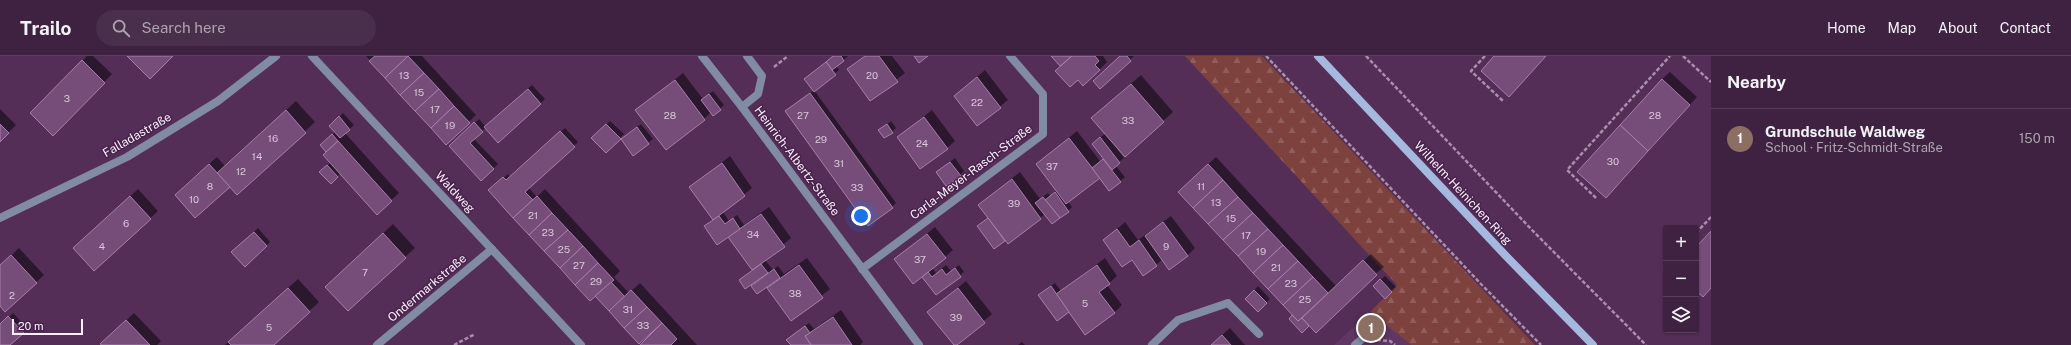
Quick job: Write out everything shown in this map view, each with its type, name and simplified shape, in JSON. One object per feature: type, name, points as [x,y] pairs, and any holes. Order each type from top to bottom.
[{"type":"main road","name":"Wilhelm-Heinichen-Ring","points":[[1318,56],[1506,256],[1593,345]]},
{"type":"street","name":"Falladastraße","points":[[0,218],[127,158],[218,101],[276,56]]},
{"type":"street","name":"Waldweg","points":[[312,56],[581,345]]},
{"type":"street","name":"Heinrich-Albertz-Straße","points":[[702,56],[742,107],[919,345]]},
{"type":"street","name":"Heinrich-Albertz-Straße","points":[[742,107],[758,94],[762,76],[747,56]]},
{"type":"street","name":"Carla-Meyer-Rasch-Straße","points":[[862,269],[1043,134],[1043,94],[1010,56]]},
{"type":"street","name":"Ondermarkstraße","points":[[377,345],[492,249]]},
{"type":"street","points":[[1152,345],[1178,320],[1228,303],[1259,334]]},
{"type":"street","points":[[1355,345],[1362,339]]},
{"type":"path","points":[[1266,56],[1481,284],[1541,345]]},
{"type":"path","points":[[1366,56],[1532,230],[1646,345]]},
{"type":"path","points":[[1485,56],[1471,71],[1503,101]]},
{"type":"path","points":[[1596,198],[1567,170],[1670,56]]},
{"type":"path","points":[[1684,56],[1711,82]]},
{"type":"path","points":[[1699,230],[1711,217]]},
{"type":"path","points":[[454,345],[475,334]]},
{"type":"shaded area","points":[[1370,312],[1411,345],[1334,345]]},
{"type":"green space","points":[[1185,56],[1262,56],[1535,345],[1411,345],[1370,312],[1397,285]]},
{"type":"building","points":[[127,56],[173,56],[150,79]]},
{"type":"building","points":[[375,56],[408,56],[385,78],[369,61]]},
{"type":"building","points":[[408,56],[424,73],[400,95],[385,78]]},
{"type":"building","points":[[833,56],[841,56],[844,61],[832,70],[826,62]]},
{"type":"building","points":[[865,56],[879,56],[898,82],[870,101],[847,69]]},
{"type":"building","points":[[914,56],[928,56],[919,63]]},
{"type":"building","points":[[1051,56],[1072,56],[1060,66]]},
{"type":"building","points":[[1072,56],[1095,56],[1099,61],[1095,65],[1100,70],[1083,86],[1078,80],[1070,87],[1055,71]]},
{"type":"building","points":[[1120,56],[1127,56],[1131,61],[1100,89],[1093,81]]},
{"type":"building","points":[[1494,56],[1546,56],[1509,97],[1481,71]]},
{"type":"building","points":[[82,60],[105,83],[53,136],[30,113]]},
{"type":"building","points":[[826,62],[836,75],[814,92],[804,79]]},
{"type":"building","points":[[424,73],[439,89],[415,111],[400,95]]},
{"type":"building","points":[[977,77],[1001,108],[977,126],[954,96]]},
{"type":"building","points":[[1662,79],[1690,105],[1648,151],[1620,125]]},
{"type":"building","points":[[675,80],[705,120],[666,150],[635,110]]},
{"type":"building","points":[[1131,84],[1164,122],[1125,157],[1091,118]]},
{"type":"building","points":[[439,89],[454,106],[431,128],[415,111]]},
{"type":"building","points":[[528,89],[541,104],[498,143],[484,127]]},
{"type":"building","points":[[810,93],[893,208],[868,226],[785,111]]},
{"type":"building","points":[[709,94],[721,110],[713,116],[701,100]]},
{"type":"building","points":[[454,106],[470,123],[446,145],[431,128]]},
{"type":"building","points":[[286,110],[306,133],[237,195],[217,173]]},
{"type":"building","points":[[339,116],[350,130],[340,138],[329,126]]},
{"type":"building","points":[[924,117],[948,149],[920,169],[897,137]]},
{"type":"building","points":[[474,122],[483,132],[470,143],[494,169],[481,181],[449,146]]},
{"type":"building","points":[[0,124],[9,133],[0,142]]},
{"type":"building","points":[[606,124],[621,139],[606,153],[591,138]]},
{"type":"building","points":[[887,124],[893,133],[884,138],[878,130]]},
{"type":"building","points":[[1620,125],[1648,151],[1606,198],[1577,172]]},
{"type":"building","points":[[637,127],[649,144],[633,156],[621,139]]},
{"type":"building","points":[[560,131],[575,147],[525,192],[533,200],[513,218],[488,190],[503,177],[506,180]]},
{"type":"building","points":[[332,134],[338,141],[326,152],[320,145]]},
{"type":"building","points":[[1100,137],[1120,163],[1112,170],[1092,144]]},
{"type":"building","points":[[1069,138],[1100,178],[1066,204],[1036,164]]},
{"type":"building","points":[[338,141],[392,201],[377,215],[323,155]]},
{"type":"building","points":[[1103,159],[1121,182],[1109,191],[1092,168]]},
{"type":"building","points":[[950,162],[961,176],[946,186],[936,172]]},
{"type":"building","points":[[722,163],[745,196],[713,220],[689,187]]},
{"type":"building","points":[[209,164],[230,187],[195,218],[175,195]]},
{"type":"building","points":[[1208,164],[1223,180],[1193,208],[1178,192]]},
{"type":"building","points":[[327,165],[338,177],[331,184],[319,172]]},
{"type":"building","points":[[1012,179],[1041,219],[1008,244],[978,205]]},
{"type":"building","points":[[1223,180],[1238,197],[1208,224],[1193,208]]},
{"type":"building","points":[[1055,192],[1069,212],[1060,218],[1045,200]]},
{"type":"building","points":[[130,196],[151,219],[94,271],[73,248]]},
{"type":"building","points":[[537,196],[552,213],[529,235],[513,218]]},
{"type":"building","points":[[1043,197],[1060,218],[1052,224],[1035,203]]},
{"type":"building","points":[[1238,197],[1253,213],[1223,240],[1208,224]]},
{"type":"building","points":[[552,213],[568,230],[544,251],[529,235]]},
{"type":"building","points":[[1253,213],[1268,229],[1238,256],[1223,240]]},
{"type":"building","points":[[761,214],[785,247],[752,270],[728,237]]},
{"type":"building","points":[[719,216],[725,224],[733,218],[740,229],[717,245],[704,226]]},
{"type":"building","points":[[988,218],[1005,241],[994,249],[977,226]]},
{"type":"building","points":[[1163,222],[1188,256],[1169,270],[1145,236]]},
{"type":"building","points":[[1117,229],[1130,247],[1139,240],[1157,266],[1143,276],[1132,260],[1122,267],[1103,240]]},
{"type":"building","points":[[1268,229],[1283,245],[1253,273],[1238,256]]},
{"type":"building","points":[[568,230],[583,246],[560,268],[544,251]]},
{"type":"building","points":[[1711,231],[1711,288],[1703,297],[1699,294],[1699,244]]},
{"type":"building","points":[[254,232],[267,246],[245,267],[231,252]]},
{"type":"building","points":[[383,233],[406,258],[348,311],[325,287]]},
{"type":"building","points":[[927,234],[946,258],[913,284],[894,259]]},
{"type":"building","points":[[1283,245],[1298,261],[1268,289],[1253,273]]},
{"type":"building","points":[[583,246],[598,263],[575,285],[560,268]]},
{"type":"building","points":[[11,255],[37,283],[5,312],[0,306],[0,265]]},
{"type":"building","points":[[1363,260],[1377,275],[1316,333],[1302,318]]},
{"type":"building","points":[[1298,261],[1313,277],[1283,305],[1268,289]]},
{"type":"building","points":[[598,263],[614,280],[590,301],[575,285]]},
{"type":"building","points":[[761,264],[768,273],[745,289],[739,280]]},
{"type":"building","points":[[799,265],[823,298],[791,321],[767,288]]},
{"type":"building","points":[[1097,265],[1110,284],[1099,292],[1115,313],[1085,335],[1056,294]]},
{"type":"building","points":[[955,268],[961,277],[936,295],[922,277],[928,272],[932,277],[942,269],[946,275]]},
{"type":"building","points":[[774,269],[780,278],[757,294],[751,286]]},
{"type":"building","points":[[1313,277],[1328,293],[1298,321],[1283,305]]},
{"type":"building","points":[[1380,279],[1392,292],[1385,299],[1373,286]]},
{"type":"building","points":[[611,282],[625,297],[609,311],[595,296]]},
{"type":"building","points":[[1051,286],[1069,312],[1057,321],[1038,295]]},
{"type":"building","points":[[288,288],[310,312],[274,345],[231,345],[228,342]]},
{"type":"building","points":[[958,288],[985,323],[957,345],[954,345],[927,312]]},
{"type":"building","points":[[631,290],[647,307],[624,328],[609,311]]},
{"type":"building","points":[[1254,290],[1267,303],[1258,312],[1245,299]]},
{"type":"building","points":[[647,307],[662,323],[639,344],[624,328]]},
{"type":"building","points":[[1292,315],[1298,321],[1302,318],[1309,326],[1302,333],[1289,319]]},
{"type":"building","points":[[8,316],[24,333],[10,345],[0,345],[0,324]]},
{"type":"building","points":[[833,317],[852,345],[811,345],[805,336]]},
{"type":"building","points":[[126,320],[150,345],[100,344]]},
{"type":"building","points":[[662,323],[677,339],[671,345],[640,345]]},
{"type":"building","points":[[805,326],[810,333],[805,336],[811,345],[791,345],[786,340]]},
{"type":"building","points":[[1222,335],[1231,345],[1211,345]]},
{"type":"place","name":"Grundschule Waldweg","points":[[1371,328]]}]
